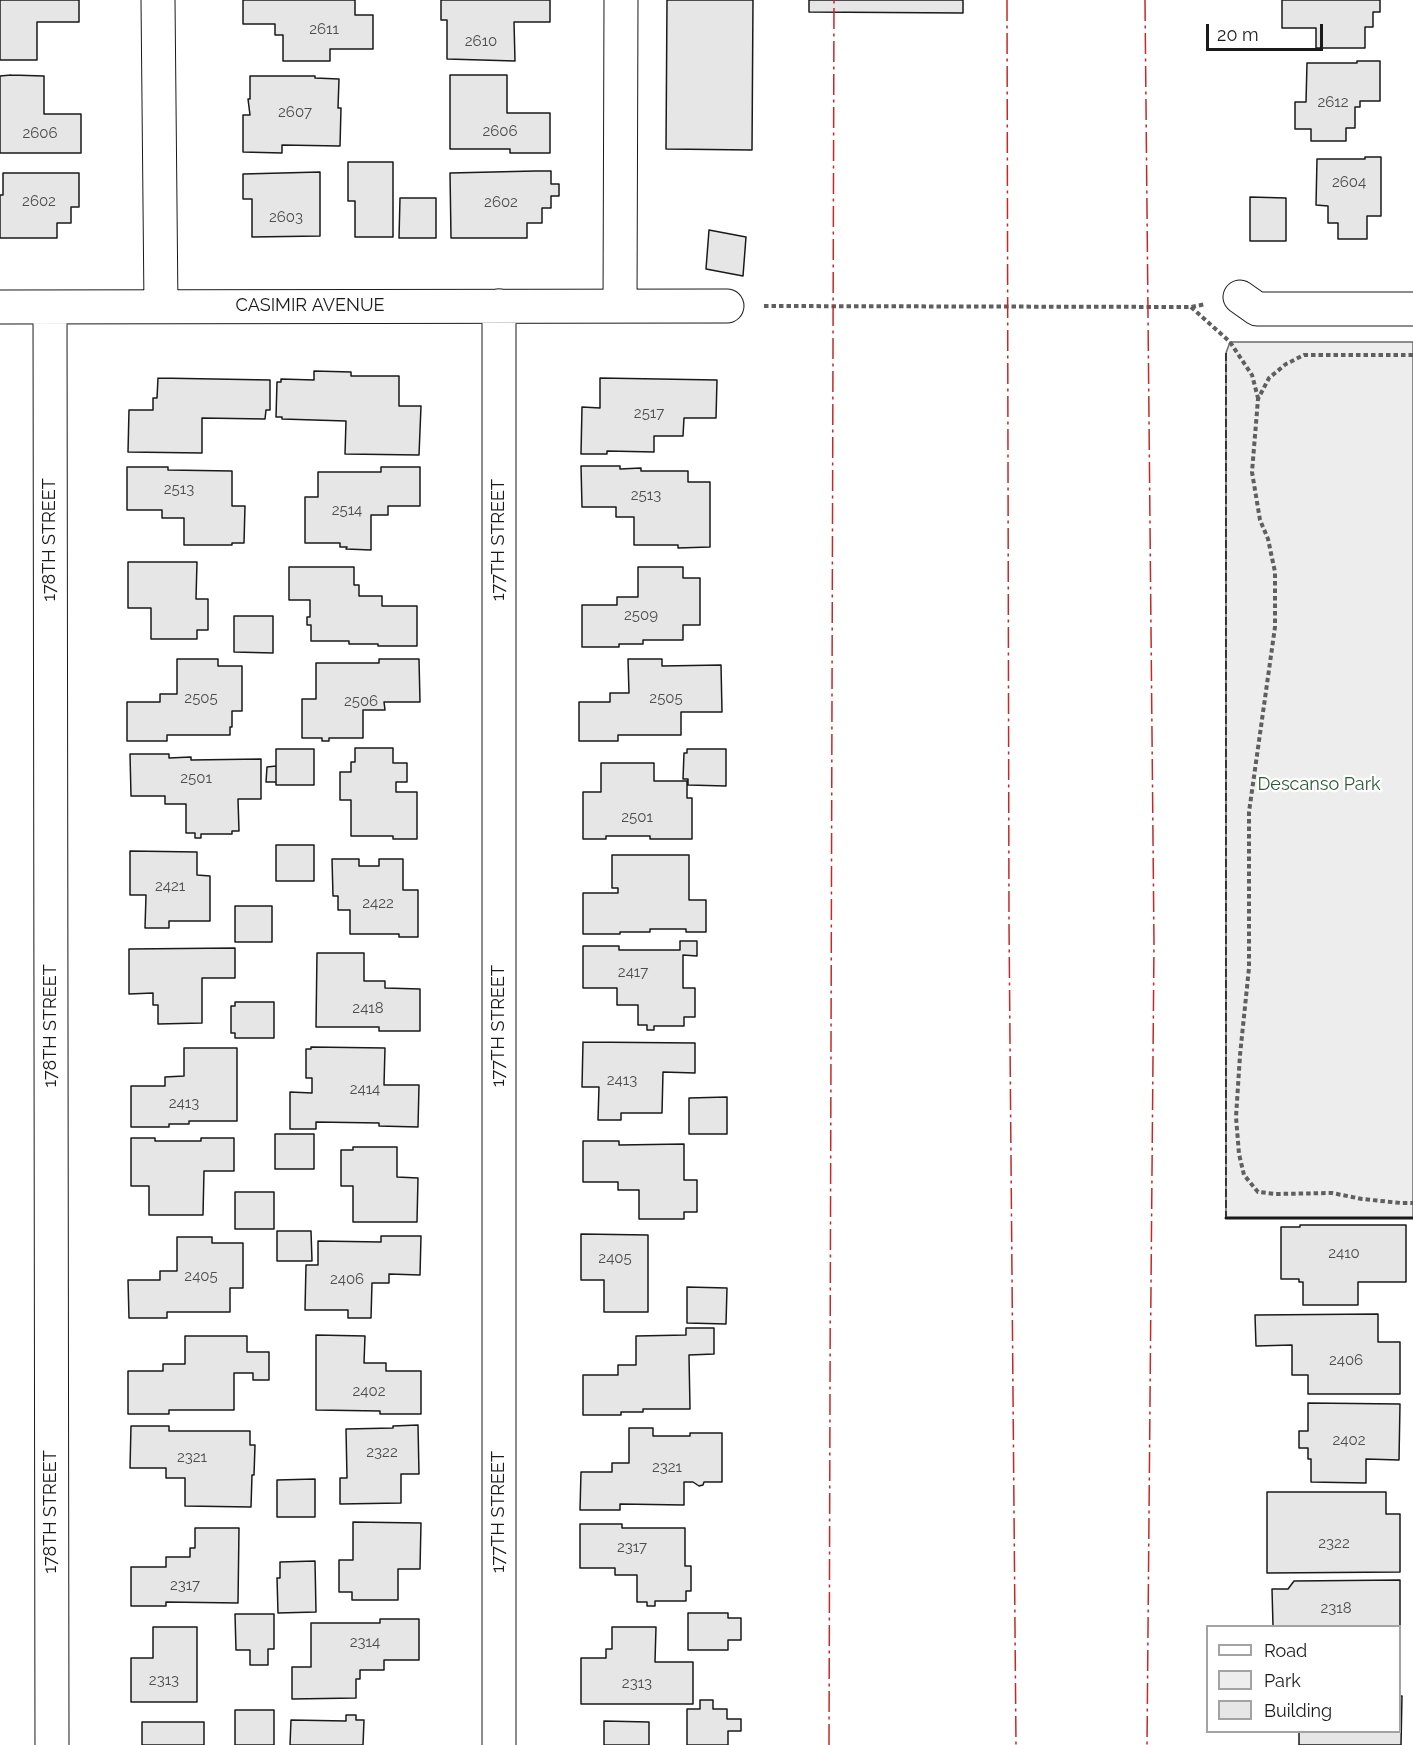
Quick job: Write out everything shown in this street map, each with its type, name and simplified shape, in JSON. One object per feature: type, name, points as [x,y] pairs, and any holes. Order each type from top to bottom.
[{"type":"street","points":[[158,0],[161,307]]},
{"type":"street","points":[[620,306],[621,0]]},
{"type":"street","points":[[1240,297],[1257,309],[1413,309]]},
{"type":"street","name":"177TH STREET","points":[[499,306],[500,1745]]},
{"type":"street","name":"CASIMIR AVENUE","points":[[0,307],[727,306]]},
{"type":"street","name":"178TH STREET","points":[[50,307],[52,1745]]},
{"type":"path","points":[[727,306],[1191,307],[1240,297]]},
{"type":"path","points":[[1191,307],[1230,342],[1252,375],[1258,399],[1252,472],[1260,520],[1268,539],[1275,572],[1275,627],[1249,812],[1249,968],[1236,1117],[1239,1154],[1244,1175],[1258,1192],[1332,1193],[1362,1199],[1413,1203]]},
{"type":"path","points":[[1258,399],[1269,378],[1287,364],[1304,355],[1413,355]]},
{"type":"green space","name":"Descanso Park","points":[[1230,342],[1413,342],[1413,1218],[1226,1218],[1226,353]]},
{"type":"building","points":[[0,0],[79,0],[79,22],[37,22],[37,60],[0,60]]},
{"type":"building","points":[[243,0],[355,0],[355,15],[373,15],[373,49],[330,49],[330,61],[283,61],[283,35],[275,35],[275,24],[243,24]]},
{"type":"building","points":[[441,0],[550,0],[550,22],[514,22],[515,61],[447,59],[447,20],[441,20]]},
{"type":"building","points":[[667,0],[753,0],[752,150],[666,149]]},
{"type":"building","points":[[809,0],[963,0],[963,13],[809,12]]},
{"type":"building","points":[[1282,0],[1380,0],[1380,12],[1373,12],[1373,27],[1365,27],[1365,48],[1316,48],[1316,28],[1282,28]]},
{"type":"building","points":[[1357,61],[1380,61],[1380,101],[1360,101],[1360,107],[1355,107],[1355,128],[1346,128],[1346,141],[1311,141],[1311,129],[1295,129],[1295,102],[1306,102],[1307,63],[1357,63]]},
{"type":"building","points":[[450,75],[507,75],[507,113],[550,113],[550,153],[510,153],[510,149],[450,149]]},
{"type":"building","points":[[0,76],[44,76],[44,114],[81,114],[81,153],[0,153]]},
{"type":"building","points":[[250,76],[315,76],[315,78],[339,79],[340,146],[282,145],[282,153],[243,152],[243,115],[250,115],[248,99],[250,99]]},
{"type":"building","points":[[1365,157],[1381,157],[1381,216],[1367,216],[1367,239],[1338,239],[1338,223],[1328,223],[1328,206],[1316,205],[1317,159],[1365,159]]},
{"type":"building","points":[[348,162],[393,162],[393,237],[355,237],[355,201],[348,201]]},
{"type":"building","points":[[551,171],[551,184],[559,184],[559,196],[551,196],[551,208],[542,208],[542,223],[527,223],[527,238],[451,238],[450,173]]},
{"type":"building","points":[[320,172],[320,236],[252,237],[252,199],[243,199],[243,174]]},
{"type":"building","points":[[3,173],[79,173],[79,207],[71,207],[71,223],[57,223],[57,238],[0,238],[0,195],[3,195]]},
{"type":"building","points":[[1250,197],[1286,198],[1286,241],[1250,241]]},
{"type":"building","points":[[400,198],[436,198],[436,238],[399,238]]},
{"type":"building","points":[[709,230],[746,237],[743,276],[706,269]]},
{"type":"building","points":[[314,371],[351,372],[351,376],[399,376],[399,406],[421,406],[419,455],[345,454],[346,421],[276,417],[277,382],[281,382],[281,379],[314,380]]},
{"type":"building","points":[[158,378],[270,380],[270,410],[266,410],[265,419],[202,418],[202,453],[128,452],[129,410],[153,410],[153,398],[157,398]]},
{"type":"building","points":[[600,378],[717,380],[716,418],[684,418],[683,436],[654,436],[654,452],[607,451],[607,454],[581,454],[582,407],[600,408]]},
{"type":"building","points":[[581,466],[620,466],[620,469],[641,468],[641,471],[688,471],[688,482],[710,482],[710,547],[678,548],[678,545],[634,545],[634,517],[616,517],[616,507],[582,507]]},
{"type":"building","points":[[127,467],[232,471],[232,506],[245,506],[244,543],[184,545],[184,518],[162,518],[162,510],[127,510]]},
{"type":"building","points":[[381,467],[420,467],[420,506],[388,506],[388,515],[371,515],[371,550],[346,549],[347,547],[340,547],[340,543],[305,543],[305,497],[318,497],[318,472],[381,472]]},
{"type":"building","points":[[128,562],[197,562],[196,599],[208,599],[208,630],[197,630],[197,639],[151,639],[151,608],[128,608]]},
{"type":"building","points":[[289,567],[354,567],[354,585],[359,585],[359,596],[382,596],[382,606],[417,606],[417,646],[378,646],[378,644],[349,644],[349,641],[311,641],[311,625],[307,625],[307,617],[310,617],[310,600],[289,600]]},
{"type":"building","points":[[638,567],[683,567],[683,578],[700,578],[700,625],[683,625],[683,640],[643,640],[643,644],[619,644],[619,647],[582,647],[582,605],[617,605],[617,597],[638,597]]},
{"type":"building","points":[[234,616],[273,616],[273,653],[234,652]]},
{"type":"building","points":[[177,659],[218,659],[218,666],[242,666],[242,711],[232,711],[230,735],[167,735],[167,741],[127,741],[127,702],[160,702],[160,694],[177,694]]},
{"type":"building","points":[[379,659],[419,659],[420,702],[384,702],[385,710],[363,710],[363,738],[329,738],[329,741],[322,741],[322,738],[302,738],[302,699],[316,699],[316,663],[379,663]]},
{"type":"building","points":[[628,659],[662,659],[662,666],[721,665],[722,712],[681,712],[681,735],[618,735],[618,741],[579,741],[579,702],[610,702],[610,693],[629,693]]},
{"type":"building","points":[[355,748],[393,748],[393,763],[407,763],[407,782],[396,782],[396,792],[417,792],[417,839],[393,839],[393,836],[351,836],[351,800],[340,800],[340,772],[351,772],[351,762],[355,762]]},
{"type":"building","points":[[276,749],[314,749],[314,785],[276,785]]},
{"type":"building","points":[[687,749],[726,749],[726,786],[688,785],[688,779],[683,779],[684,753],[687,753]]},
{"type":"building","points":[[130,754],[169,754],[169,758],[191,757],[191,760],[261,759],[261,799],[238,799],[239,831],[232,831],[232,834],[201,834],[201,838],[195,838],[195,833],[186,833],[186,804],[165,804],[165,796],[131,796]]},
{"type":"building","points":[[601,763],[654,763],[654,781],[687,781],[687,798],[692,798],[692,839],[606,836],[606,839],[583,839],[583,792],[601,792]]},
{"type":"building","points":[[276,766],[276,782],[266,782],[267,767]]},
{"type":"building","points":[[276,845],[314,845],[314,881],[276,881]]},
{"type":"building","points":[[130,851],[197,852],[197,875],[210,876],[210,921],[169,921],[169,928],[145,928],[146,895],[130,895]]},
{"type":"building","points":[[612,855],[689,855],[689,900],[706,900],[706,932],[686,932],[686,929],[650,929],[650,932],[583,934],[583,893],[618,893],[618,888],[612,888]]},
{"type":"building","points":[[332,859],[359,859],[359,866],[379,866],[379,859],[403,859],[403,890],[418,890],[418,937],[399,937],[399,934],[350,934],[350,910],[338,910],[338,896],[333,896]]},
{"type":"building","points":[[235,906],[272,906],[272,942],[235,942]]},
{"type":"building","points":[[680,941],[697,941],[697,956],[683,955],[683,988],[695,988],[695,1017],[684,1017],[684,1026],[654,1026],[654,1030],[647,1030],[647,1025],[638,1025],[638,1005],[617,1005],[617,988],[583,988],[583,946],[619,946],[619,950],[680,950]]},
{"type":"building","points":[[235,948],[235,978],[202,978],[202,1023],[158,1024],[158,1005],[153,1005],[153,993],[129,994],[129,949]]},
{"type":"building","points":[[317,953],[364,953],[364,981],[385,981],[385,988],[420,989],[420,1031],[379,1031],[379,1027],[316,1027]]},
{"type":"building","points":[[235,1002],[274,1002],[274,1038],[235,1038],[235,1033],[231,1033],[231,1006],[235,1006]]},
{"type":"building","points":[[583,1042],[695,1043],[695,1073],[663,1072],[662,1113],[621,1113],[621,1120],[598,1120],[599,1087],[582,1087]]},
{"type":"building","points":[[311,1047],[385,1048],[384,1085],[419,1085],[418,1127],[379,1126],[379,1123],[316,1122],[316,1129],[290,1129],[290,1092],[312,1093],[312,1078],[306,1078],[306,1049],[311,1049]]},
{"type":"building","points":[[184,1048],[237,1048],[237,1121],[189,1121],[189,1124],[169,1124],[169,1127],[131,1127],[131,1086],[165,1086],[165,1077],[184,1076]]},
{"type":"building","points":[[727,1097],[727,1134],[689,1134],[689,1098]]},
{"type":"building","points":[[275,1134],[314,1134],[314,1169],[275,1169]]},
{"type":"building","points":[[131,1138],[155,1138],[155,1141],[201,1141],[201,1138],[234,1138],[234,1171],[204,1171],[203,1215],[149,1215],[149,1186],[131,1186]]},
{"type":"building","points":[[583,1141],[619,1141],[619,1145],[684,1144],[684,1180],[697,1180],[697,1212],[684,1212],[684,1219],[639,1219],[639,1190],[618,1190],[618,1182],[583,1182]]},
{"type":"building","points":[[353,1147],[397,1147],[397,1177],[418,1178],[417,1222],[353,1222],[353,1186],[341,1186],[341,1150],[353,1150]]},
{"type":"building","points":[[235,1192],[274,1192],[274,1229],[235,1229]]},
{"type":"building","points":[[1300,1225],[1406,1225],[1406,1282],[1358,1282],[1358,1305],[1303,1305],[1303,1282],[1299,1282],[1299,1279],[1281,1279],[1281,1227],[1300,1227]]},
{"type":"building","points":[[277,1231],[311,1231],[312,1261],[277,1261]]},
{"type":"building","points":[[581,1234],[648,1235],[648,1312],[604,1312],[604,1280],[581,1280]]},
{"type":"building","points":[[381,1236],[421,1236],[420,1275],[389,1274],[389,1283],[372,1283],[371,1318],[348,1318],[348,1310],[305,1310],[306,1265],[318,1265],[318,1241],[381,1242]]},
{"type":"building","points":[[177,1237],[212,1237],[212,1243],[243,1243],[243,1288],[230,1288],[230,1312],[167,1312],[167,1318],[129,1318],[128,1280],[160,1280],[160,1271],[177,1271]]},
{"type":"building","points":[[687,1287],[727,1288],[726,1324],[687,1323]]},
{"type":"building","points":[[1378,1314],[1378,1342],[1400,1342],[1400,1394],[1308,1394],[1308,1375],[1292,1375],[1292,1345],[1256,1346],[1255,1315]]},
{"type":"building","points":[[686,1328],[714,1328],[714,1354],[689,1355],[690,1409],[643,1409],[643,1412],[621,1412],[621,1415],[583,1415],[583,1375],[618,1375],[618,1365],[636,1365],[636,1336],[686,1335]]},
{"type":"building","points":[[316,1335],[365,1336],[364,1363],[386,1363],[386,1371],[421,1371],[421,1414],[316,1410]]},
{"type":"building","points":[[185,1336],[247,1336],[247,1352],[269,1352],[269,1380],[253,1380],[253,1373],[234,1373],[234,1410],[169,1410],[169,1414],[128,1414],[128,1371],[163,1371],[163,1364],[185,1364]]},
{"type":"building","points":[[1308,1403],[1400,1404],[1399,1460],[1366,1459],[1366,1483],[1311,1482],[1311,1459],[1308,1459],[1308,1448],[1299,1448],[1299,1431],[1308,1431]]},
{"type":"building","points":[[418,1425],[419,1474],[401,1474],[401,1503],[340,1504],[340,1478],[347,1478],[346,1429]]},
{"type":"building","points":[[131,1426],[169,1426],[169,1431],[250,1431],[250,1445],[255,1445],[251,1507],[185,1506],[185,1478],[166,1478],[166,1468],[130,1468]]},
{"type":"building","points":[[629,1428],[653,1428],[653,1436],[722,1433],[722,1482],[704,1482],[699,1486],[693,1482],[684,1482],[684,1505],[620,1504],[620,1510],[580,1510],[581,1472],[612,1472],[612,1463],[629,1463]]},
{"type":"building","points":[[315,1479],[315,1517],[277,1517],[277,1480]]},
{"type":"building","points":[[1267,1492],[1386,1492],[1386,1514],[1400,1514],[1400,1572],[1267,1573]]},
{"type":"building","points":[[353,1522],[421,1523],[420,1569],[398,1569],[398,1600],[352,1600],[352,1592],[339,1592],[339,1560],[353,1560]]},
{"type":"building","points":[[580,1524],[622,1524],[622,1528],[685,1528],[685,1566],[691,1566],[691,1591],[686,1591],[686,1601],[655,1601],[655,1606],[647,1606],[647,1602],[637,1602],[637,1575],[615,1575],[615,1568],[580,1568]]},
{"type":"building","points":[[195,1528],[239,1528],[238,1603],[166,1602],[166,1606],[131,1606],[131,1567],[166,1567],[166,1557],[190,1557],[190,1548],[195,1548]]},
{"type":"building","points":[[315,1561],[316,1612],[278,1613],[277,1578],[280,1578],[280,1562]]},
{"type":"building","points":[[1400,1580],[1400,1625],[1273,1625],[1272,1589],[1288,1589],[1294,1581]]},
{"type":"building","points":[[688,1613],[728,1613],[728,1618],[741,1618],[741,1640],[728,1640],[728,1650],[688,1650]]},
{"type":"building","points":[[235,1614],[274,1614],[274,1649],[268,1649],[268,1665],[250,1665],[250,1650],[236,1650]]},
{"type":"building","points":[[380,1619],[419,1619],[419,1660],[384,1660],[384,1670],[360,1670],[360,1679],[356,1679],[356,1698],[292,1699],[292,1667],[311,1667],[311,1623],[380,1623]]},
{"type":"building","points":[[153,1627],[197,1627],[197,1702],[131,1702],[131,1658],[153,1658]]},
{"type":"building","points":[[612,1627],[656,1627],[655,1662],[693,1662],[693,1704],[581,1704],[581,1658],[606,1658],[606,1649],[612,1649]]},
{"type":"building","points":[[1402,1696],[1401,1745],[1299,1745],[1299,1733],[1401,1733]]},
{"type":"building","points":[[700,1700],[713,1700],[713,1709],[727,1709],[727,1719],[741,1719],[741,1731],[728,1731],[728,1745],[687,1745],[687,1709],[700,1709]]},
{"type":"building","points":[[235,1710],[274,1710],[274,1745],[235,1745]]},
{"type":"building","points":[[346,1715],[356,1715],[356,1720],[364,1720],[363,1745],[290,1745],[291,1720],[346,1721]]},
{"type":"building","points":[[604,1721],[649,1722],[649,1745],[604,1745]]},
{"type":"building","points":[[142,1722],[204,1722],[204,1745],[142,1745]]},
{"type":"fence","points":[[1226,353],[1226,1218]]},
{"type":"wall","points":[[1226,1218],[1413,1218]]},
{"type":"power","points":[[829,1745],[834,0]]},
{"type":"power","points":[[1007,0],[1009,923],[1016,1745]]},
{"type":"power","points":[[1145,0],[1154,943],[1147,1745]]}]
